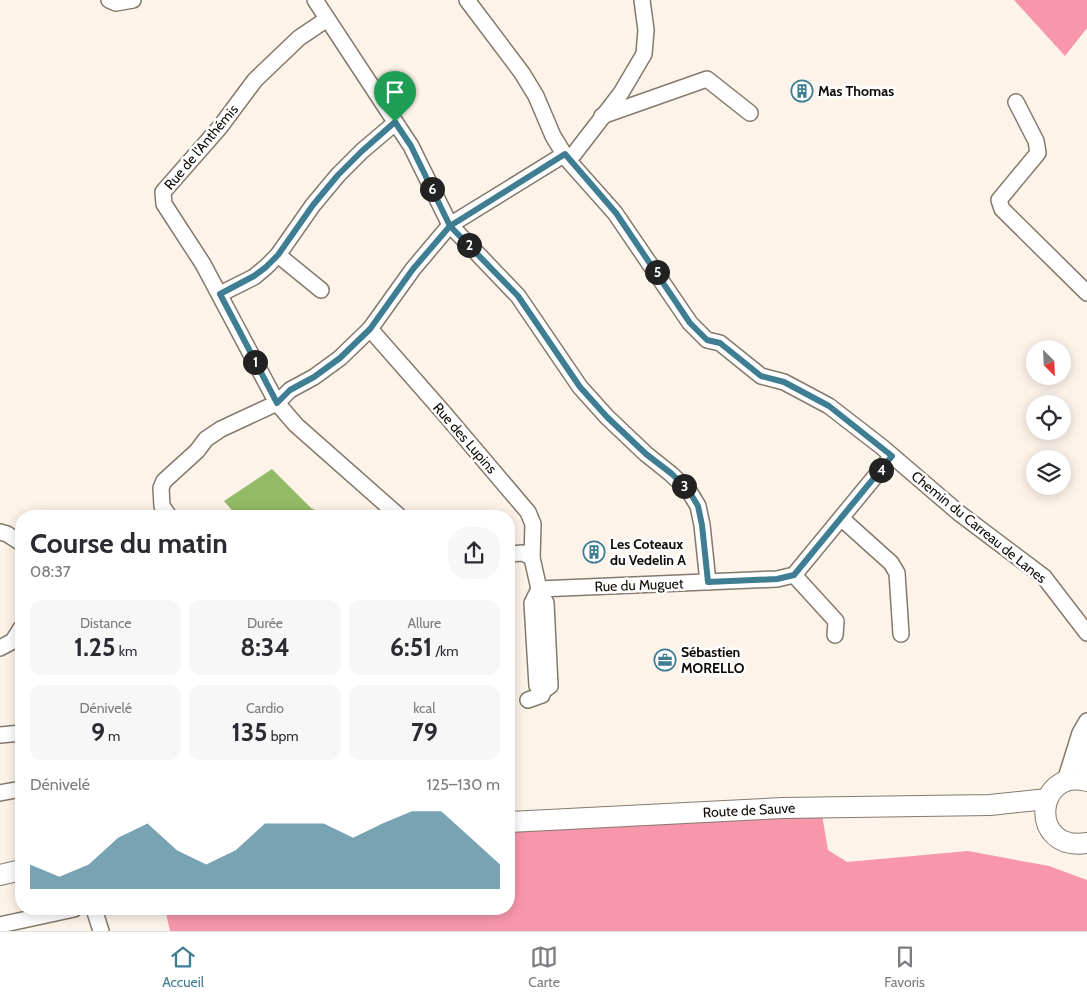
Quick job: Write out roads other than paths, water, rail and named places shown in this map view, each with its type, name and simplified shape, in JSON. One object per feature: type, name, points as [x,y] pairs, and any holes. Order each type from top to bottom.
[{"type":"main road","points":[[1079,781],[1058,786],[1047,799],[1044,809],[1045,820],[1057,838],[1066,843],[1087,843]]},
{"type":"main road","name":"Route de Sauve","points":[[515,822],[783,808],[990,805],[1047,799]]},
{"type":"main road","name":"Route de Sauve","points":[[990,805],[1045,820]]},
{"type":"main road","points":[[0,875],[15,871]]},
{"type":"street","points":[[109,0],[116,3],[133,0]]},
{"type":"street","points":[[315,0],[411,146],[450,226],[518,296],[580,387],[607,417],[689,491],[698,506],[702,525],[708,582]]},
{"type":"street","name":"Chemin du Carreau de Lanes","points":[[467,0],[522,73],[536,96],[553,136],[566,157],[616,213],[690,323],[707,340],[720,343],[761,376],[784,382],[829,406],[958,512],[1044,577],[1087,633]]},
{"type":"street","points":[[165,510],[162,506],[161,488],[164,481],[197,451],[206,439],[221,429],[277,403],[290,390],[314,377],[340,358],[370,329],[413,269],[450,226],[574,154],[621,93],[644,54],[646,30],[642,0]]},
{"type":"street","name":"Rue de l'Anthémis","points":[[327,19],[299,38],[255,80],[220,128],[163,192],[164,204],[203,264],[277,403],[296,425],[392,510]]},
{"type":"street","points":[[602,116],[707,79],[750,113]]},
{"type":"street","points":[[1016,102],[1036,141],[1038,153],[999,200],[1002,209],[1058,262],[1087,293]]},
{"type":"street","points":[[220,294],[254,276],[266,267],[278,255],[313,205],[338,175],[395,122]]},
{"type":"street","points":[[278,255],[321,290]]},
{"type":"street","name":"Rue des Lupins","points":[[370,329],[444,412],[528,512],[533,524],[532,558],[539,589],[546,603],[550,686],[543,691],[542,695],[528,700]]},
{"type":"street","points":[[835,635],[836,622],[794,575],[892,456]]},
{"type":"street","points":[[841,518],[890,563],[897,573],[901,634]]},
{"type":"street","points":[[0,532],[15,539]]},
{"type":"street","points":[[515,554],[523,553],[532,558]]},
{"type":"street","name":"Rue du Muguet","points":[[539,589],[777,579],[794,575]]},
{"type":"street","points":[[0,648],[13,641],[15,638]]},
{"type":"street","points":[[1079,781],[1080,733],[1087,721]]},
{"type":"street","points":[[0,735],[15,734]]},
{"type":"street","points":[[1079,781],[1087,735]]},
{"type":"street","points":[[0,793],[15,790]]},
{"type":"street","points":[[0,924],[44,915]]},
{"type":"street","points":[[96,915],[101,931]]},
{"type":"place","name":"Mas Thomas","points":[[802,91]]},
{"type":"place","name":"Les Coteaux du Vedelin A","points":[[594,552]]},
{"type":"place","name":"Sébastien MORELLO","points":[[665,660]]}]
